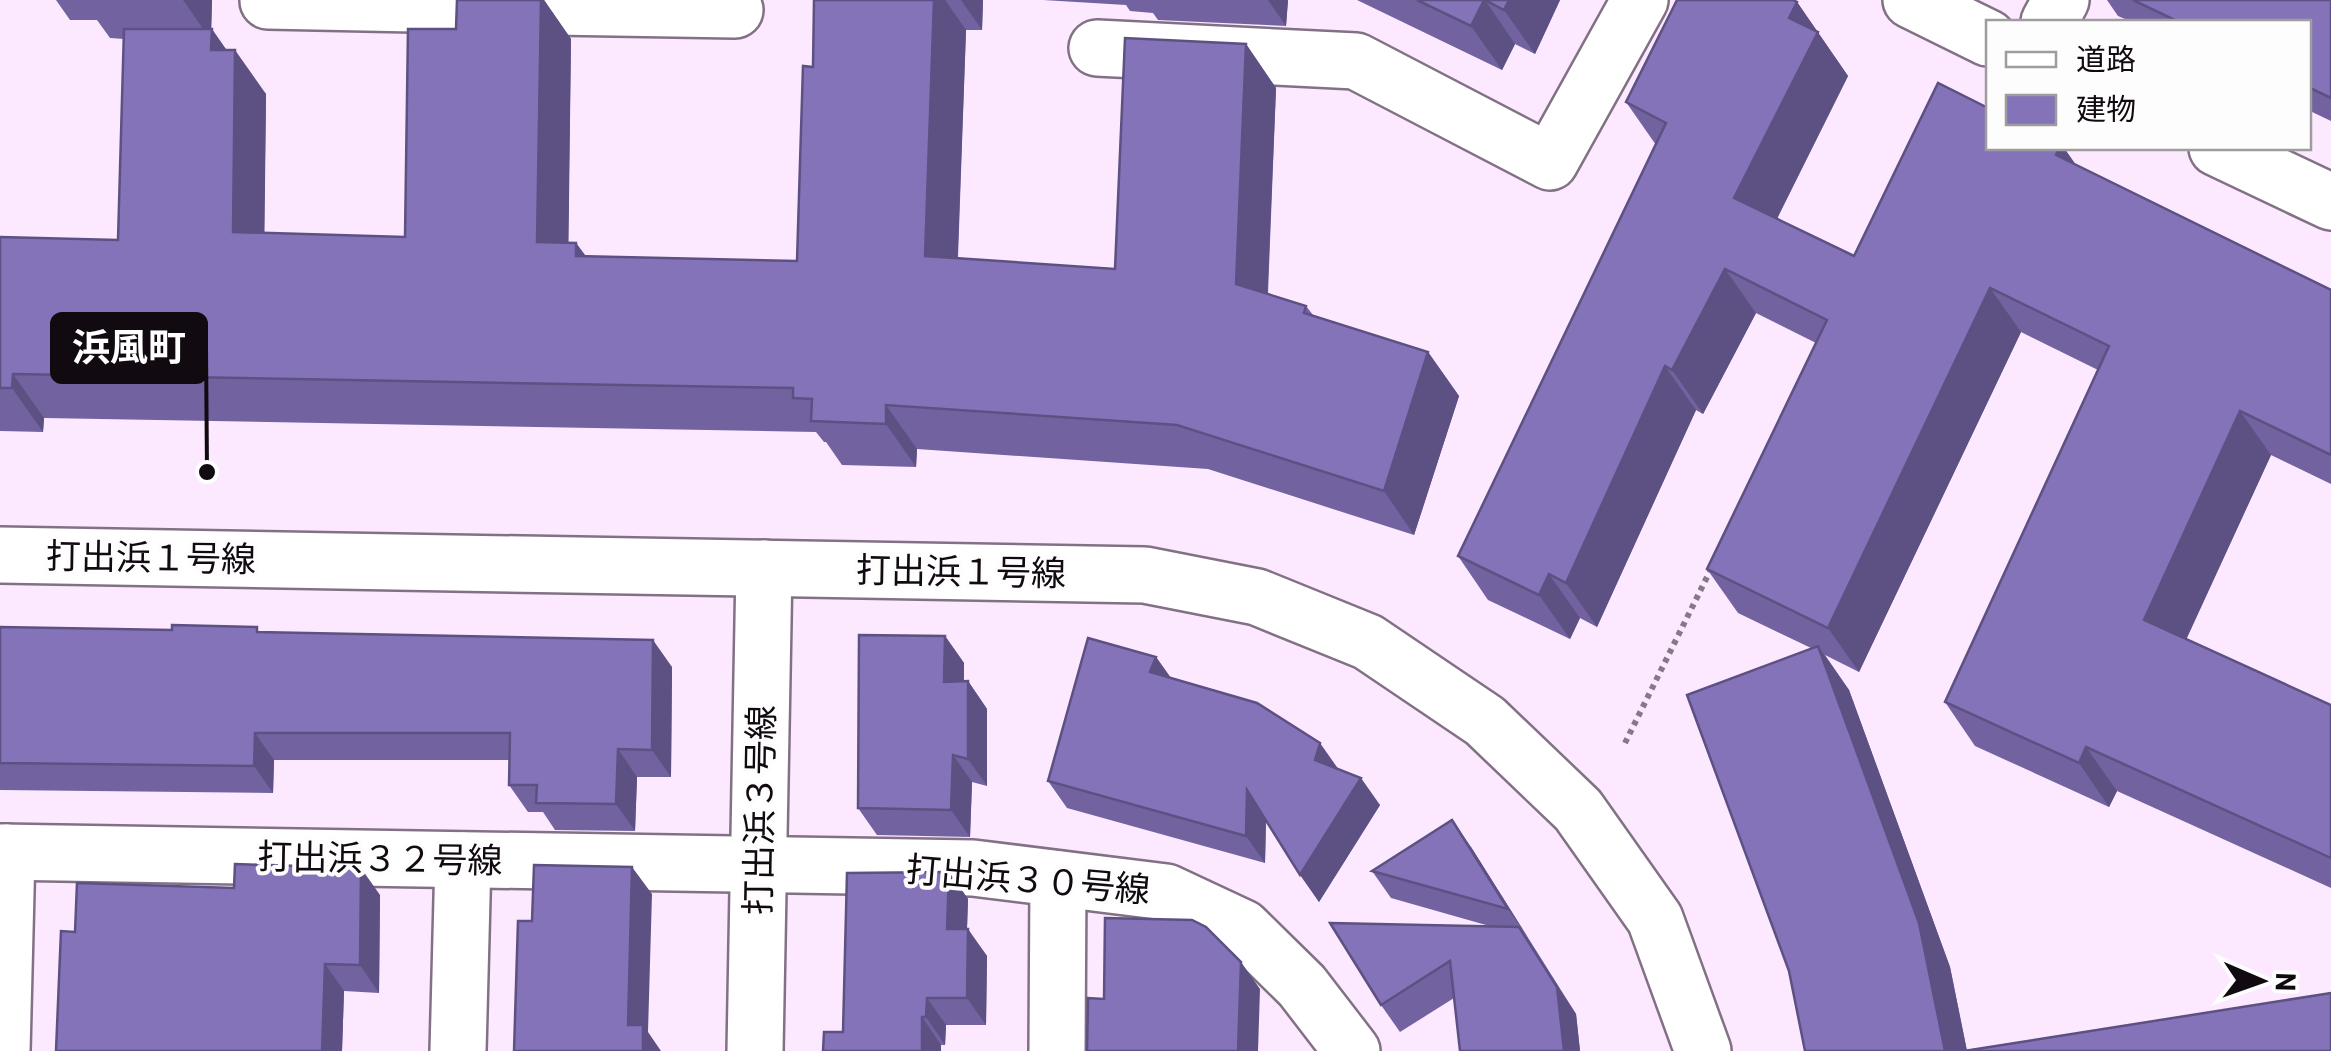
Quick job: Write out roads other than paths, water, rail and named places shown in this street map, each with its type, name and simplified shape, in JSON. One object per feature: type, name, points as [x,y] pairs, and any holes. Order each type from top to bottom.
[{"type":"street","points":[[1098,48],[1356,61],[1550,162],[1640,0]]},
{"type":"street","points":[[1911,0],[1986,37]]},
{"type":"street","points":[[268,1],[554,3],[735,10]]},
{"type":"street","points":[[2221,150],[2331,202]]},
{"type":"street","name":"打出浜１号線","points":[[0,555],[1145,576],[1258,597],[1368,642],[1485,721],[1578,810],[1655,920],[1703,1051]]},
{"type":"street","name":"打出浜３号線","points":[[755,1051],[764,568]]},
{"type":"street","points":[[2,1051],[4,852]]},
{"type":"street","name":"打出浜３２号線","points":[[4,852],[760,867]]},
{"type":"street","points":[[458,1051],[464,860]]},
{"type":"street","name":"打出浜３０号線","points":[[760,867],[973,868],[1166,892],[1243,928],[1302,986],[1352,1051]]},
{"type":"street","points":[[1057,1051],[1058,879]]},
{"type":"place","name":"浜風町","points":[[207,472]]}]
